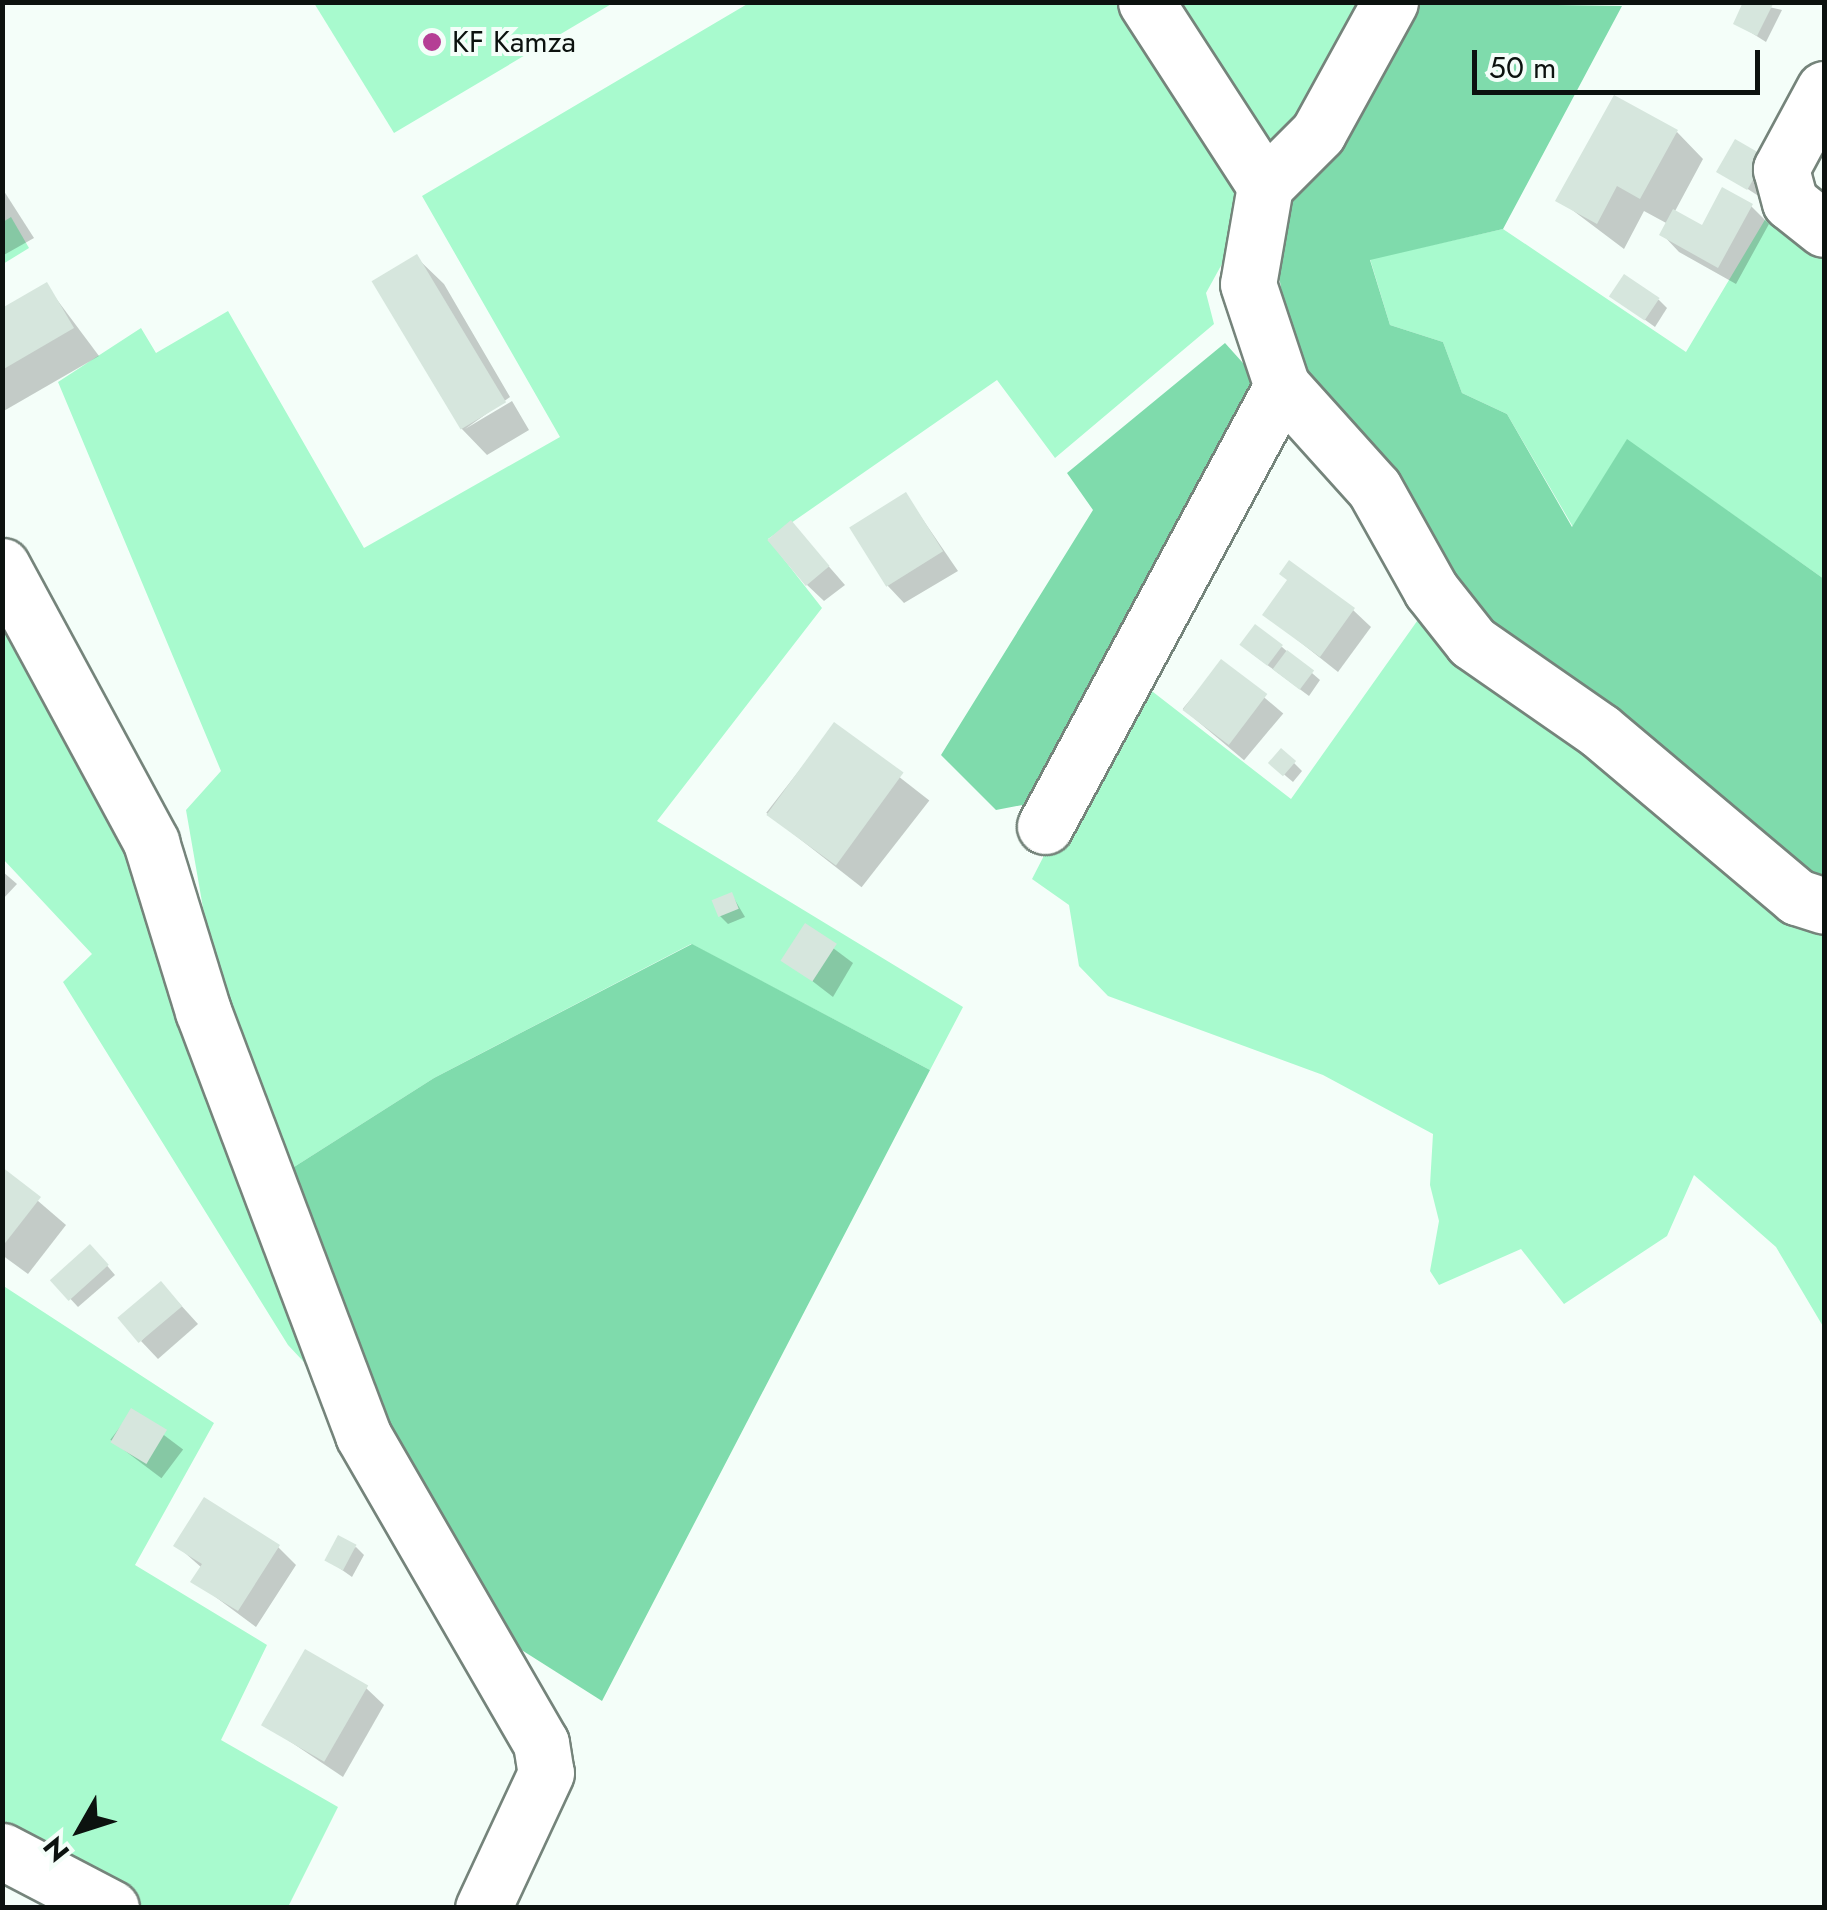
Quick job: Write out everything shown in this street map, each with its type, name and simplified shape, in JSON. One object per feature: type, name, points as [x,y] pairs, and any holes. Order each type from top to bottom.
[{"type":"street","points":[[1146,2],[1265,186]]},
{"type":"street","points":[[1390,2],[1318,133],[1265,186],[1248,284],[1282,386],[1374,488],[1430,590],[1472,642],[1600,730],[1797,897],[1824,906]]},
{"type":"street","points":[[1824,89],[1782,170],[1790,202],[1824,229]]},
{"type":"street","points":[[1044,826],[1282,386]]},
{"type":"street","points":[[2,566],[151,842],[204,1011],[363,1435],[540,1743],[546,1773],[483,1908]]},
{"type":"street","points":[[2,1850],[111,1908]]},
{"type":"green space","points":[[314,3],[613,3],[394,133]]},
{"type":"green space","points":[[749,3],[1118,3],[1237,191],[1239,233],[1206,293],[1214,324],[1055,458],[997,380],[768,539],[822,608],[657,821],[963,1007],[930,1070],[691,944],[434,1078],[283,1174],[215,977],[186,810],[221,771],[58,382],[141,328],[156,353],[228,311],[364,548],[560,437],[422,196]]},
{"type":"green space","points":[[1167,3],[1376,3],[1329,85],[1272,146]]},
{"type":"green space","points":[[1414,3],[1622,6],[1503,229],[1370,260],[1390,325],[1443,342],[1462,393],[1507,414],[1572,527],[1627,439],[1824,579],[1824,908],[1470,613],[1293,356],[1273,242],[1285,204]]},
{"type":"green space","points":[[11,217],[29,248],[3,264],[3,222]]},
{"type":"green space","points":[[1766,218],[1824,260],[1824,579],[1627,440],[1573,527],[1507,414],[1462,393],[1443,342],[1390,325],[1370,259],[1503,229],[1686,352]]},
{"type":"green space","points":[[1225,343],[1269,392],[1043,801],[996,810],[941,755],[1093,510],[1067,473]]},
{"type":"green space","points":[[1449,576],[1824,908],[1824,1328],[1776,1247],[1694,1175],[1667,1236],[1564,1304],[1521,1249],[1439,1285],[1430,1271],[1439,1221],[1430,1185],[1433,1134],[1323,1075],[1108,996],[1079,966],[1069,905],[1032,879],[1135,678],[1291,799]]},
{"type":"green space","points":[[2,611],[100,780],[330,1390],[288,1345],[63,982],[92,954],[3,859]]},
{"type":"green space","points":[[692,944],[930,1070],[602,1701],[520,1649],[450,1532],[391,1463],[283,1174],[434,1078]]},
{"type":"green space","points":[[2,1285],[214,1423],[135,1565],[267,1645],[221,1740],[338,1807],[288,1907],[145,1907],[3,1832]]},
{"type":"building","points":[[1743,2],[1774,2],[1757,36],[1733,24]]},
{"type":"building","points":[[1614,95],[1678,130],[1640,199],[1617,186],[1597,224],[1555,201]]},
{"type":"building","points":[[1735,139],[1766,157],[1747,190],[1716,172]]},
{"type":"building","points":[[1722,187],[1753,204],[1718,268],[1659,235],[1673,209],[1702,225]]},
{"type":"building","points":[[417,254],[506,402],[461,430],[372,281]]},
{"type":"building","points":[[1624,274],[1660,298],[1645,320],[1609,296]]},
{"type":"building","points":[[47,282],[74,328],[2,370],[2,308]]},
{"type":"building","points":[[906,492],[943,551],[886,587],[849,528]]},
{"type":"building","points":[[791,520],[830,566],[806,586],[767,540]]},
{"type":"building","points":[[1289,560],[1355,608],[1320,657],[1262,615],[1287,580],[1279,574]]},
{"type":"building","points":[[1255,624],[1283,645],[1267,666],[1239,645]]},
{"type":"building","points":[[1287,650],[1314,670],[1300,690],[1273,669]]},
{"type":"building","points":[[1221,659],[1267,694],[1229,745],[1182,710]]},
{"type":"building","points":[[834,722],[904,773],[836,866],[766,815]]},
{"type":"building","points":[[1281,748],[1296,761],[1283,776],[1268,763]]},
{"type":"building","points":[[732,892],[739,909],[718,917],[712,900]]},
{"type":"building","points":[[805,923],[837,944],[812,981],[780,961]]},
{"type":"building","points":[[2,1167],[41,1197],[2,1247]]},
{"type":"building","points":[[90,1244],[109,1265],[69,1301],[50,1280]]},
{"type":"building","points":[[161,1281],[182,1306],[139,1343],[117,1318]]},
{"type":"building","points":[[131,1408],[167,1430],[146,1464],[110,1442]]},
{"type":"building","points":[[204,1497],[280,1545],[238,1611],[190,1582],[202,1564],[173,1546]]},
{"type":"building","points":[[338,1535],[357,1545],[343,1570],[324,1561]]},
{"type":"building","points":[[305,1649],[368,1686],[324,1762],[261,1725]]},
{"type":"place","name":"KF Kamza","points":[[432,42]]}]
